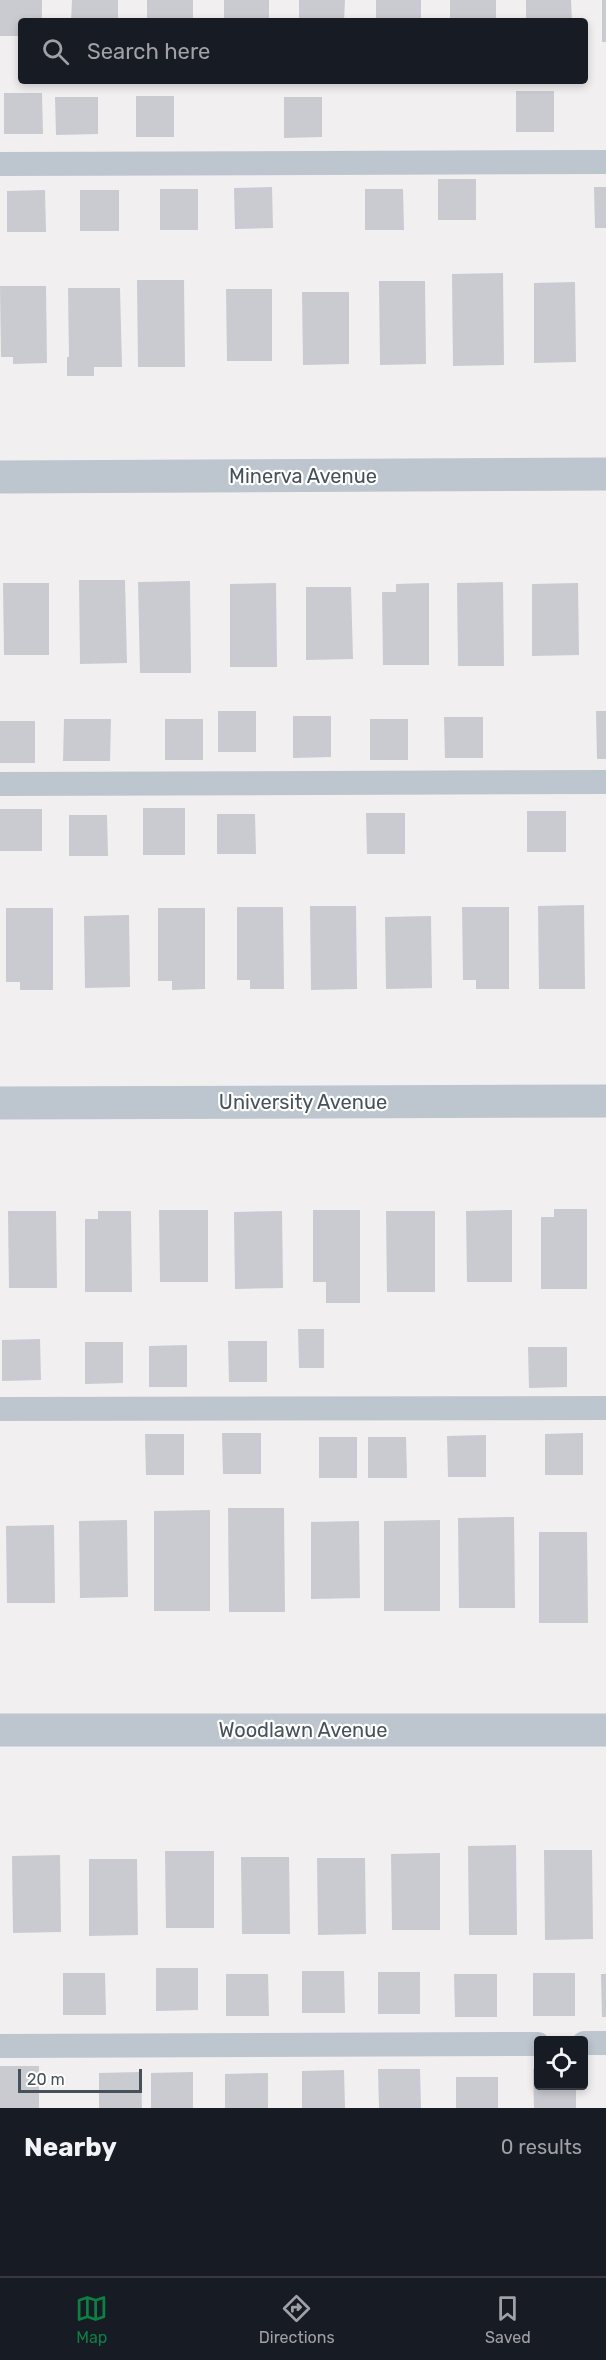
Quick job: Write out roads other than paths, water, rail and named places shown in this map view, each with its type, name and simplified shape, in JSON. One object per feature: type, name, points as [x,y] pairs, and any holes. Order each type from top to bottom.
[{"type":"street","name":"Minerva Avenue","points":[[0,477],[606,474]]},
{"type":"street","name":"University Avenue","points":[[0,1103],[606,1101]]},
{"type":"street","name":"Woodlawn Avenue","points":[[0,1730],[606,1730]]},
{"type":"lane","points":[[0,164],[606,162]]},
{"type":"lane","points":[[0,784],[606,782]]},
{"type":"lane","points":[[0,1409],[606,1408]]},
{"type":"lane","points":[[588,2043],[606,2043]]},
{"type":"lane","points":[[0,2046],[534,2044]]}]
